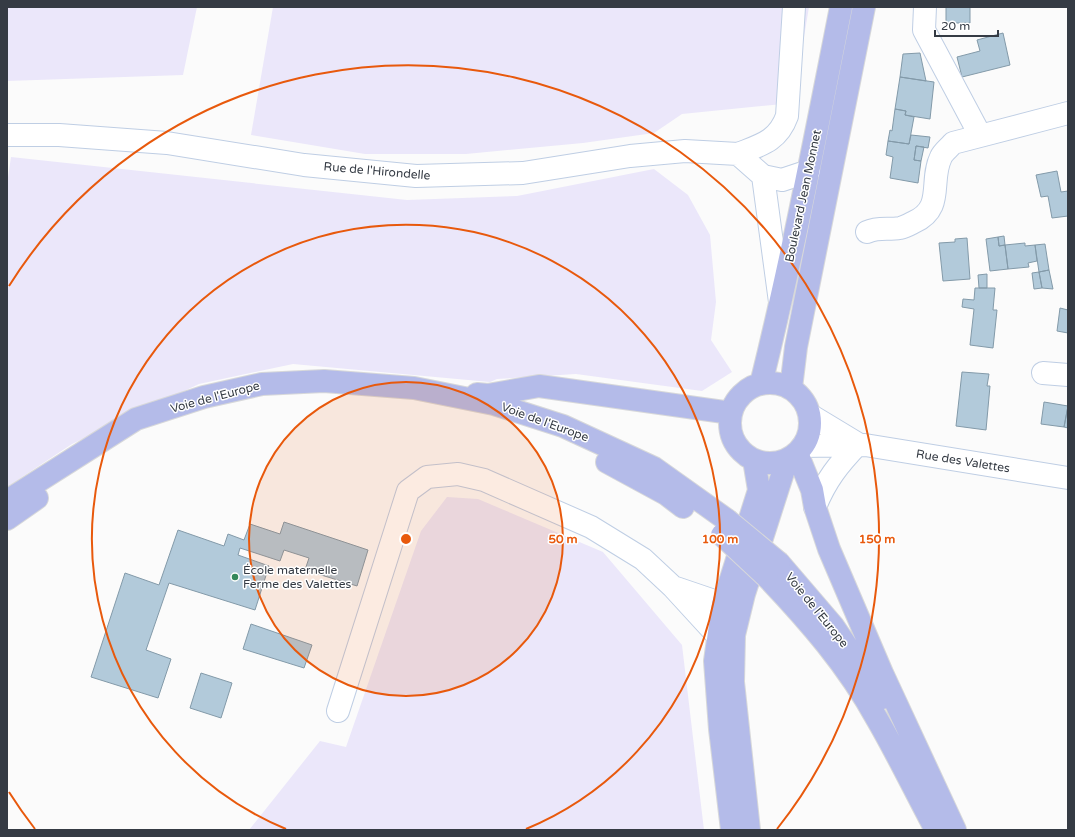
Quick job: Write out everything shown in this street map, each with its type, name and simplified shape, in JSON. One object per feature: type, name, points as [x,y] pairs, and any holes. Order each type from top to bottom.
[{"type":"main road","name":"Boulevard Jean Monnet","points":[[761,384],[780,306],[809,171],[841,7]]},
{"type":"main road","points":[[791,388],[796,347],[864,7]]},
{"type":"main road","name":"Voie de l'Europe","points":[[7,501],[136,419],[204,397],[262,384],[324,381],[414,388],[494,404],[563,426],[654,468],[773,570],[833,626],[881,698],[952,830]]},
{"type":"main road","points":[[732,830],[715,676],[729,630],[795,453],[808,436],[810,415],[806,404],[799,395],[791,388],[780,383],[769,382],[746,390],[736,400],[731,413],[730,424],[732,436],[737,446],[744,454],[754,460],[774,463],[795,453]]},
{"type":"main road","points":[[414,388],[488,394],[539,386],[731,413]]},
{"type":"main road","name":"Voie de l'Europe","points":[[7,519],[105,452],[149,429],[201,411],[260,399],[311,395],[385,399],[478,414],[549,436],[628,472],[725,528]]},
{"type":"main road","points":[[795,453],[812,490],[829,549],[882,673],[955,830]]},
{"type":"main road","points":[[749,830],[729,630],[723,604],[759,490],[754,460]]},
{"type":"main road","name":"Voie de l'Europe","points":[[773,570],[803,615],[832,650],[869,705],[936,830]]},
{"type":"street","points":[[794,7],[787,116],[783,127],[766,144],[738,154],[763,176],[782,180],[809,171]]},
{"type":"street","points":[[925,7],[924,30],[980,135]]},
{"type":"street","points":[[867,232],[877,228],[901,228],[917,221],[929,211],[935,199],[937,176],[941,157],[953,143],[1068,113]]},
{"type":"street","name":"Rue de l'Hirondelle","points":[[7,135],[59,135],[167,143],[304,164],[416,176],[523,173],[630,156],[685,151],[738,154]]},
{"type":"street","points":[[763,176],[780,306]]},
{"type":"street","points":[[1043,373],[1068,375]]},
{"type":"street","name":"Rue des Valettes","points":[[810,415],[858,444]]},
{"type":"street","points":[[816,507],[827,480],[836,467],[858,444]]},
{"type":"street","name":"Rue des Valettes","points":[[795,453],[858,444],[1068,478]]},
{"type":"street","points":[[338,710],[408,492],[427,477],[458,474],[484,480],[591,527],[643,559],[673,587],[729,630]]},
{"type":"street","points":[[673,587],[723,604]]},
{"type":"shaded area","points":[[7,7],[197,7],[183,75],[7,81]]},
{"type":"shaded area","points":[[273,7],[809,7],[793,103],[682,114],[654,133],[583,143],[466,154],[365,154],[251,135]]},
{"type":"shaded area","points":[[11,157],[407,200],[517,196],[654,169],[688,195],[710,235],[716,302],[711,340],[732,372],[702,391],[576,374],[497,379],[490,382],[293,364],[199,384],[72,444],[7,487],[7,184]]},
{"type":"shaded area","points":[[447,497],[478,499],[603,552],[682,645],[704,830],[249,830],[320,741],[346,747],[421,531]]},
{"type":"building","points":[[946,7],[970,7],[970,23],[946,23]]},
{"type":"building","points":[[1003,33],[1010,65],[962,77],[957,57],[980,51],[977,40]]},
{"type":"building","points":[[920,53],[926,81],[900,77],[903,54]]},
{"type":"building","points":[[900,77],[934,82],[930,119],[905,115],[906,111],[895,109]]},
{"type":"building","points":[[895,109],[906,111],[905,115],[914,117],[909,144],[888,141],[890,130],[892,131]]},
{"type":"building","points":[[911,135],[930,137],[928,148],[916,146],[914,160],[921,161],[918,183],[890,178],[893,157],[886,155],[888,141],[909,144]]},
{"type":"building","points":[[916,146],[924,147],[921,161],[914,160]]},
{"type":"building","points":[[1057,171],[1061,192],[1068,191],[1068,216],[1052,218],[1048,196],[1041,197],[1036,175]]},
{"type":"building","points":[[1004,236],[1005,245],[999,246],[998,237]]},
{"type":"building","points":[[998,237],[999,246],[1005,245],[1008,269],[990,271],[986,239]]},
{"type":"building","points":[[967,238],[970,279],[943,281],[939,243],[955,242],[955,239]]},
{"type":"building","points":[[1025,243],[1025,246],[1035,245],[1037,261],[1028,263],[1029,267],[1008,269],[1005,245]]},
{"type":"building","points":[[1045,244],[1049,270],[1039,272],[1035,245]]},
{"type":"building","points":[[1049,270],[1053,289],[1042,288],[1039,272]]},
{"type":"building","points":[[1039,272],[1042,288],[1034,289],[1032,273]]},
{"type":"building","points":[[987,274],[987,288],[979,288],[978,275]]},
{"type":"building","points":[[975,288],[995,288],[993,310],[997,310],[993,348],[970,345],[974,309],[962,307],[963,299],[974,300]]},
{"type":"building","points":[[1060,308],[1068,310],[1068,333],[1057,331]]},
{"type":"building","points":[[962,372],[989,374],[987,386],[990,386],[986,430],[956,426]]},
{"type":"building","points":[[1044,402],[1068,406],[1064,427],[1041,424]]},
{"type":"building","points":[[1068,406],[1068,428],[1064,427]]},
{"type":"building","points":[[284,522],[368,550],[357,586],[305,570],[309,558],[284,550],[280,561],[240,548],[238,555],[269,566],[255,610],[169,583],[146,650],[171,659],[158,698],[91,677],[125,573],[159,585],[178,530],[224,546],[228,534],[244,540],[250,524],[280,534]]},
{"type":"building","points":[[251,624],[312,645],[304,668],[243,649]]},
{"type":"building","points":[[201,673],[232,683],[221,718],[190,708]]},
{"type":"place","name":"École maternelle Ferme des Valettes","points":[[235,577]]}]
